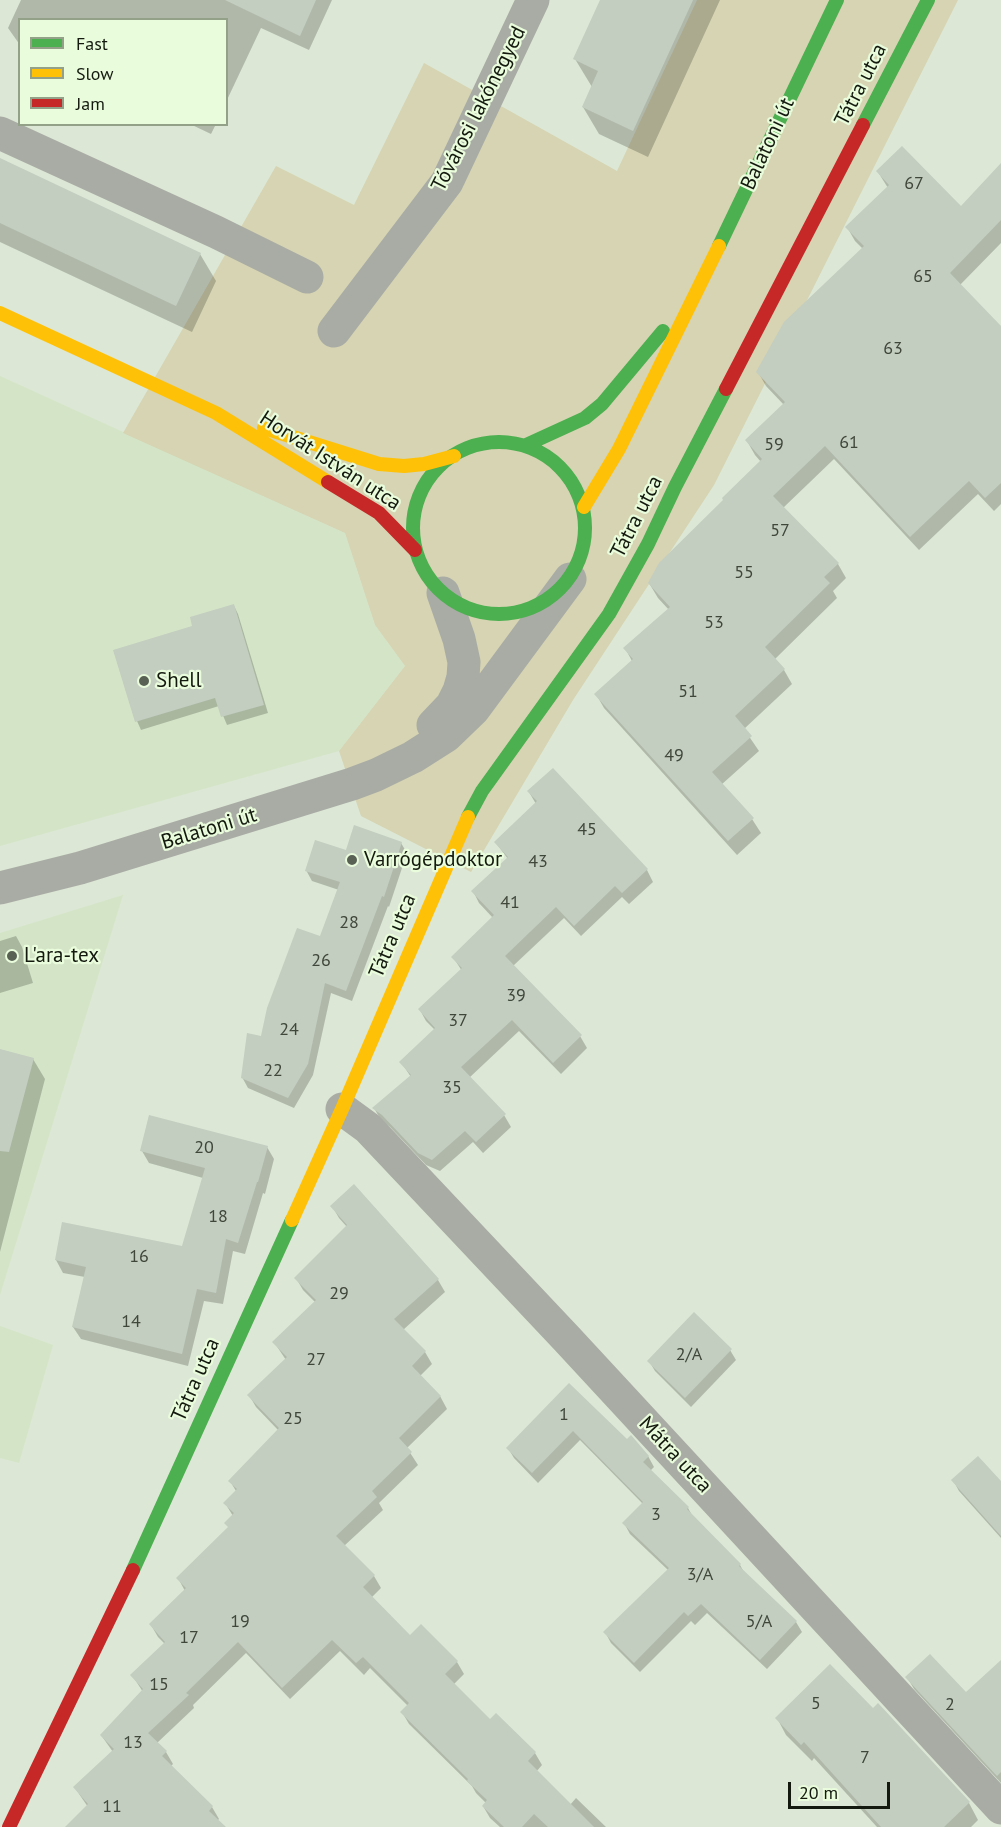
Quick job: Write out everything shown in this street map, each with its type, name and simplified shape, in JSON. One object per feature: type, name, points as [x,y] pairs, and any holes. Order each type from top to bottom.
[{"type":"main road","name":"Balatoni út","points":[[584,507],[619,449],[837,0]]},
{"type":"main road","name":"Tátra utca","points":[[9,1827],[121,1596],[342,1110],[464,824],[482,791],[615,604],[928,0]]},
{"type":"main road","name":"Balatoni út","points":[[526,445],[585,418],[602,404],[699,288]]},
{"type":"main road","name":"Horvát István utca","points":[[0,313],[216,413],[379,513],[415,550]]},
{"type":"main road","name":"Horvát István utca","points":[[216,413],[379,464],[404,466],[424,464],[456,455]]},
{"type":"main road","points":[[484,443],[526,445],[554,461],[578,493],[584,507],[584,543],[570,579],[542,603],[513,614],[492,615],[477,612],[454,602],[443,594],[431,581],[415,550],[413,520],[420,496],[435,473],[456,455],[484,443]]},
{"type":"street","name":"Tóvárosi lakónegyed","points":[[334,331],[447,182],[533,0]]},
{"type":"street","points":[[0,133],[216,232],[307,277]]},
{"type":"street","name":"Balatoni út","points":[[0,888],[80,868],[352,784],[413,757],[446,736],[474,709],[570,579]]},
{"type":"street","points":[[413,757],[432,727],[452,705],[464,676],[464,662],[459,639],[443,594]]},
{"type":"street","name":"Mátra utca","points":[[342,1110],[368,1128],[1001,1807]]},
{"type":"shaded area","points":[[697,0],[958,0],[714,485],[573,700],[471,872],[361,816],[339,751],[405,666],[375,625],[345,533],[123,433],[276,166],[354,205],[424,63],[617,171]]},
{"type":"shaded area","points":[[0,376],[345,533],[375,625],[405,666],[339,751],[0,846]]},
{"type":"shaded area","points":[[123,895],[0,1295],[0,933]]},
{"type":"shaded area","points":[[0,1326],[53,1345],[19,1463],[0,1458]]},
{"type":"building","points":[[225,0],[316,0],[300,36]]},
{"type":"building","points":[[600,0],[693,0],[633,131],[582,107],[598,71],[573,59]]},
{"type":"building","points":[[902,146],[961,206],[1001,163],[1001,220],[950,273],[1001,326],[1001,483],[985,498],[969,481],[910,537],[825,446],[773,496],[839,563],[824,577],[830,583],[765,647],[785,669],[735,716],[752,736],[712,772],[754,818],[728,841],[594,694],[633,659],[623,648],[670,607],[648,583],[659,563],[762,459],[745,440],[785,402],[756,372],[784,322],[864,246],[845,227],[889,185],[876,171]]},
{"type":"building","points":[[0,158],[201,253],[176,306],[0,223]]},
{"type":"building","points":[[234,604],[264,705],[221,717],[215,698],[135,722],[113,650],[192,626],[190,617]]},
{"type":"building","points":[[553,768],[648,869],[622,893],[615,886],[574,926],[556,907],[505,956],[582,1035],[553,1063],[512,1020],[461,1067],[506,1114],[476,1142],[465,1131],[432,1160],[418,1153],[382,1115],[372,1108],[411,1075],[399,1062],[435,1028],[418,1009],[462,968],[451,957],[494,915],[471,891],[508,857],[494,842],[537,801],[527,791]]},
{"type":"building","points":[[354,825],[402,842],[384,897],[382,896],[346,991],[325,983],[308,1064],[288,1098],[241,1078],[247,1033],[261,1036],[267,1008],[297,928],[320,936],[340,882],[305,871],[315,840],[346,850]]},
{"type":"building","points":[[0,1049],[34,1058],[9,1152],[0,1151]]},
{"type":"building","points":[[149,1115],[268,1146],[238,1243],[226,1239],[216,1293],[197,1289],[182,1354],[72,1327],[86,1267],[55,1260],[62,1222],[182,1246],[205,1168],[140,1151]]},
{"type":"building","points":[[354,1184],[439,1279],[394,1319],[426,1351],[412,1366],[441,1396],[399,1438],[412,1452],[372,1491],[377,1497],[336,1536],[375,1575],[363,1587],[410,1635],[421,1624],[458,1661],[445,1674],[490,1719],[496,1713],[536,1752],[528,1761],[594,1827],[548,1827],[534,1814],[522,1827],[504,1827],[482,1806],[487,1800],[400,1712],[409,1703],[363,1657],[356,1663],[332,1640],[282,1688],[238,1642],[186,1693],[189,1695],[148,1733],[167,1751],[162,1756],[213,1806],[209,1811],[226,1827],[65,1827],[88,1804],[73,1787],[114,1749],[100,1735],[143,1689],[130,1675],[165,1642],[149,1624],[186,1588],[176,1578],[228,1527],[224,1523],[234,1513],[223,1503],[237,1489],[228,1481],[279,1428],[247,1395],[287,1357],[272,1342],[316,1300],[294,1278],[347,1225],[330,1206]]},
{"type":"building","points":[[694,1312],[732,1349],[685,1398],[647,1361]]},
{"type":"building","points":[[569,1383],[627,1439],[631,1435],[649,1456],[643,1462],[689,1507],[687,1509],[741,1564],[739,1566],[797,1621],[760,1660],[701,1604],[688,1616],[684,1612],[634,1663],[603,1632],[669,1568],[622,1523],[643,1502],[573,1431],[532,1473],[506,1448]]},
{"type":"building","points":[[978,1456],[1001,1481],[1001,1536],[951,1480]]},
{"type":"building","points":[[930,1654],[966,1692],[1001,1660],[1001,1772],[997,1776],[905,1677]]},
{"type":"building","points":[[830,1664],[873,1708],[878,1703],[970,1802],[944,1827],[881,1827],[804,1742],[801,1745],[775,1718]]},
{"type":"traffic: fast","points":[[719,246],[837,0]]},
{"type":"traffic: fast","points":[[863,125],[928,0]]},
{"type":"traffic: fast","points":[[526,445],[585,418],[602,404],[663,331]]},
{"type":"traffic: fast","points":[[468,817],[482,791],[609,614],[648,544],[726,389]]},
{"type":"traffic: fast","points":[[499,442],[532,449],[560,467],[578,495],[585,528],[578,561],[560,589],[532,607],[499,614],[466,607],[438,589],[420,561],[413,528],[420,495],[438,467],[466,449],[499,442]]},
{"type":"traffic: fast","points":[[133,1570],[292,1220]]},
{"type":"traffic: slow","points":[[584,507],[619,449],[719,246]]},
{"type":"traffic: slow","points":[[0,313],[216,413],[328,482]]},
{"type":"traffic: slow","points":[[264,428],[379,464],[404,466],[424,464],[454,456]]},
{"type":"traffic: slow","points":[[292,1220],[468,817]]},
{"type":"traffic: jam","points":[[726,389],[863,125]]},
{"type":"traffic: jam","points":[[328,482],[379,513],[415,550]]},
{"type":"traffic: jam","points":[[9,1827],[133,1570]]},
{"type":"place","name":"Shell","points":[[144,681]]},
{"type":"place","name":"Varrógépdoktor","points":[[352,860]]},
{"type":"place","name":"L'ara-tex","points":[[12,956]]}]
